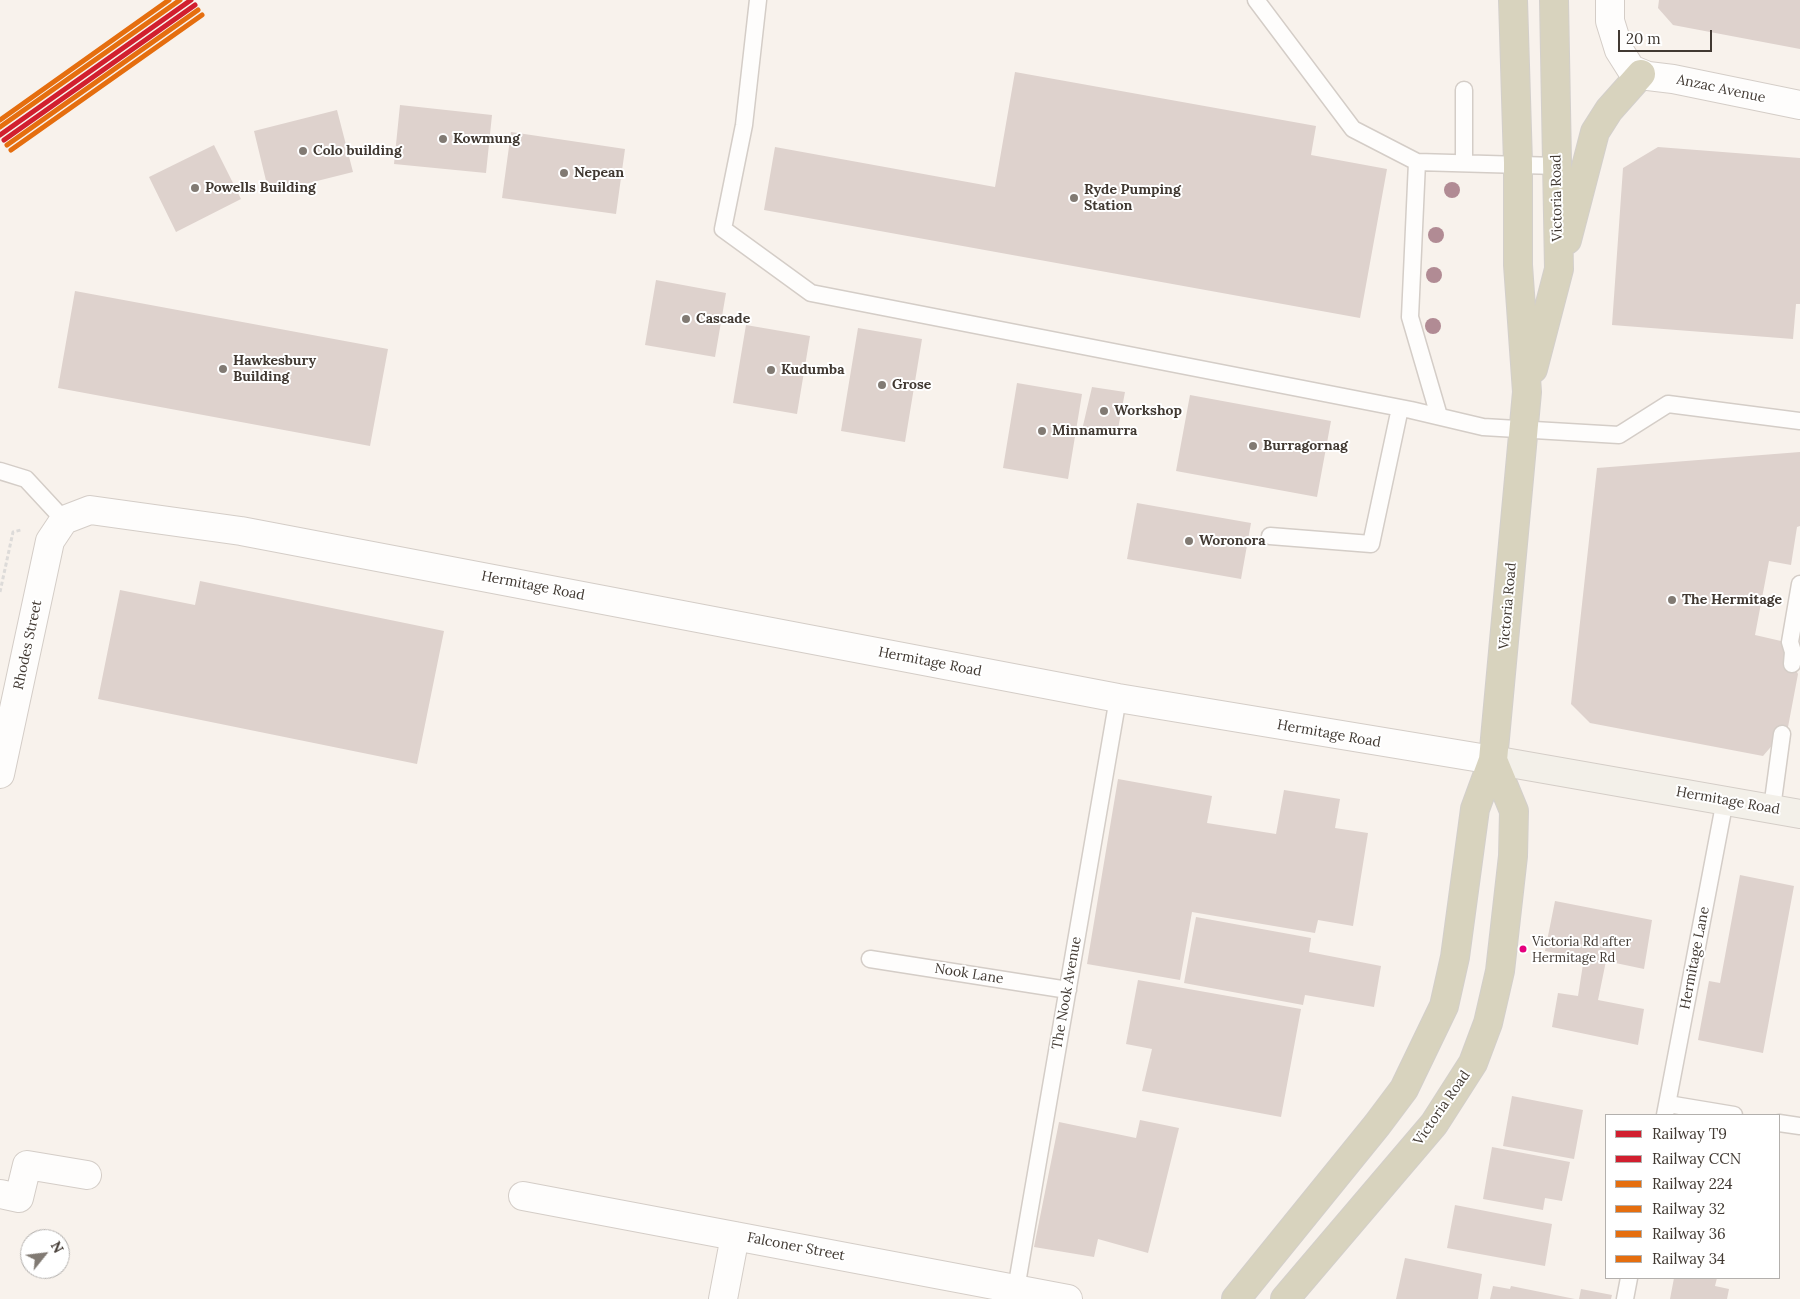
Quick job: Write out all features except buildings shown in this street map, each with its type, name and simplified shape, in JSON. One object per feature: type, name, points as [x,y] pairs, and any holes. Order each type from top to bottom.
[{"type":"highway","name":"Victoria Road","points":[[1236,1299],[1404,1089],[1426,1047],[1444,1006],[1455,957],[1475,809],[1493,760],[1527,392],[1518,265],[1518,163],[1512,0]]},
{"type":"highway","name":"Victoria Road","points":[[1527,392],[1559,269],[1554,0]]},
{"type":"highway","points":[[1559,269],[1595,132],[1609,110],[1641,74]]},
{"type":"highway","name":"Victoria Road","points":[[1285,1299],[1434,1124],[1473,1063],[1488,1023],[1500,972],[1513,856],[1514,811],[1493,760]]},
{"type":"street","points":[[1610,0],[1610,22],[1619,50],[1631,68],[1641,74]]},
{"type":"street","name":"Anzac Avenue","points":[[1641,74],[1800,105]]},
{"type":"street","name":"Hermitage Road","points":[[64,520],[81,512],[99,510],[241,531],[1118,698],[1493,760],[1800,814]]},
{"type":"street","name":"Rhodes Street","points":[[0,774],[47,551],[53,533],[64,520]]},
{"type":"street","points":[[0,1194],[19,1198],[27,1165],[87,1175]]},
{"type":"street","name":"Falconer Street","points":[[523,1196],[1068,1299]]},
{"type":"street","points":[[723,1299],[735,1236]]},
{"type":"lane","points":[[758,0],[744,125],[723,229],[811,293],[1400,408],[1483,427],[1619,435],[1668,404],[1800,421]]},
{"type":"lane","points":[[1256,0],[1353,129],[1417,162],[1518,163],[1557,166]]},
{"type":"lane","points":[[1464,90],[1464,163]]},
{"type":"lane","points":[[1417,162],[1410,317],[1440,416]]},
{"type":"lane","points":[[1270,536],[1371,544],[1400,408]]},
{"type":"lane","points":[[0,471],[26,478],[64,520]]},
{"type":"lane","points":[[1792,664],[1793,652],[1790,642],[1800,584]]},
{"type":"lane","name":"The Nook Avenue","points":[[1016,1289],[1118,698]]},
{"type":"lane","points":[[1772,808],[1782,734]]},
{"type":"lane","name":"Hermitage Lane","points":[[1666,1110],[1725,800]]},
{"type":"lane","name":"Nook Lane","points":[[870,959],[1068,990]]},
{"type":"lane","points":[[1666,1110],[1720,1114]]},
{"type":"lane","points":[[1780,1123],[1800,1126]]},
{"type":"lane","points":[[1624,1299],[1629,1279]]},
{"type":"rail line","name":"36","points":[[0,120],[169,0]]},
{"type":"rail line","name":"224","points":[[0,127],[180,0]]},
{"type":"rail line","name":"T9","points":[[0,135],[191,0]]},
{"type":"rail line","name":"CCN","points":[[4,140],[195,5]]},
{"type":"rail line","name":"32","points":[[7,145],[198,10]]},
{"type":"rail line","name":"34","points":[[11,150],[202,15]]},
{"type":"place","name":"Kowmung","points":[[443,139]]},
{"type":"place","name":"Colo building","points":[[303,151]]},
{"type":"place","name":"Nepean","points":[[564,173]]},
{"type":"place","name":"Powells Building","points":[[195,188]]},
{"type":"place","name":"Ryde Pumping Station","points":[[1074,198]]},
{"type":"place","name":"Cascade","points":[[686,319]]},
{"type":"place","name":"Hawkesbury Building","points":[[223,369]]},
{"type":"place","name":"Kudumba","points":[[771,370]]},
{"type":"place","name":"Grose","points":[[882,385]]},
{"type":"place","name":"Workshop","points":[[1104,411]]},
{"type":"place","name":"Minnamurra","points":[[1042,431]]},
{"type":"place","name":"Burragornag","points":[[1253,446]]},
{"type":"place","name":"Woronora","points":[[1189,541]]},
{"type":"place","name":"The Hermitage","points":[[1672,600]]},
{"type":"place","name":"Victoria Rd after Hermitage Rd","points":[[1523,949]]}]
